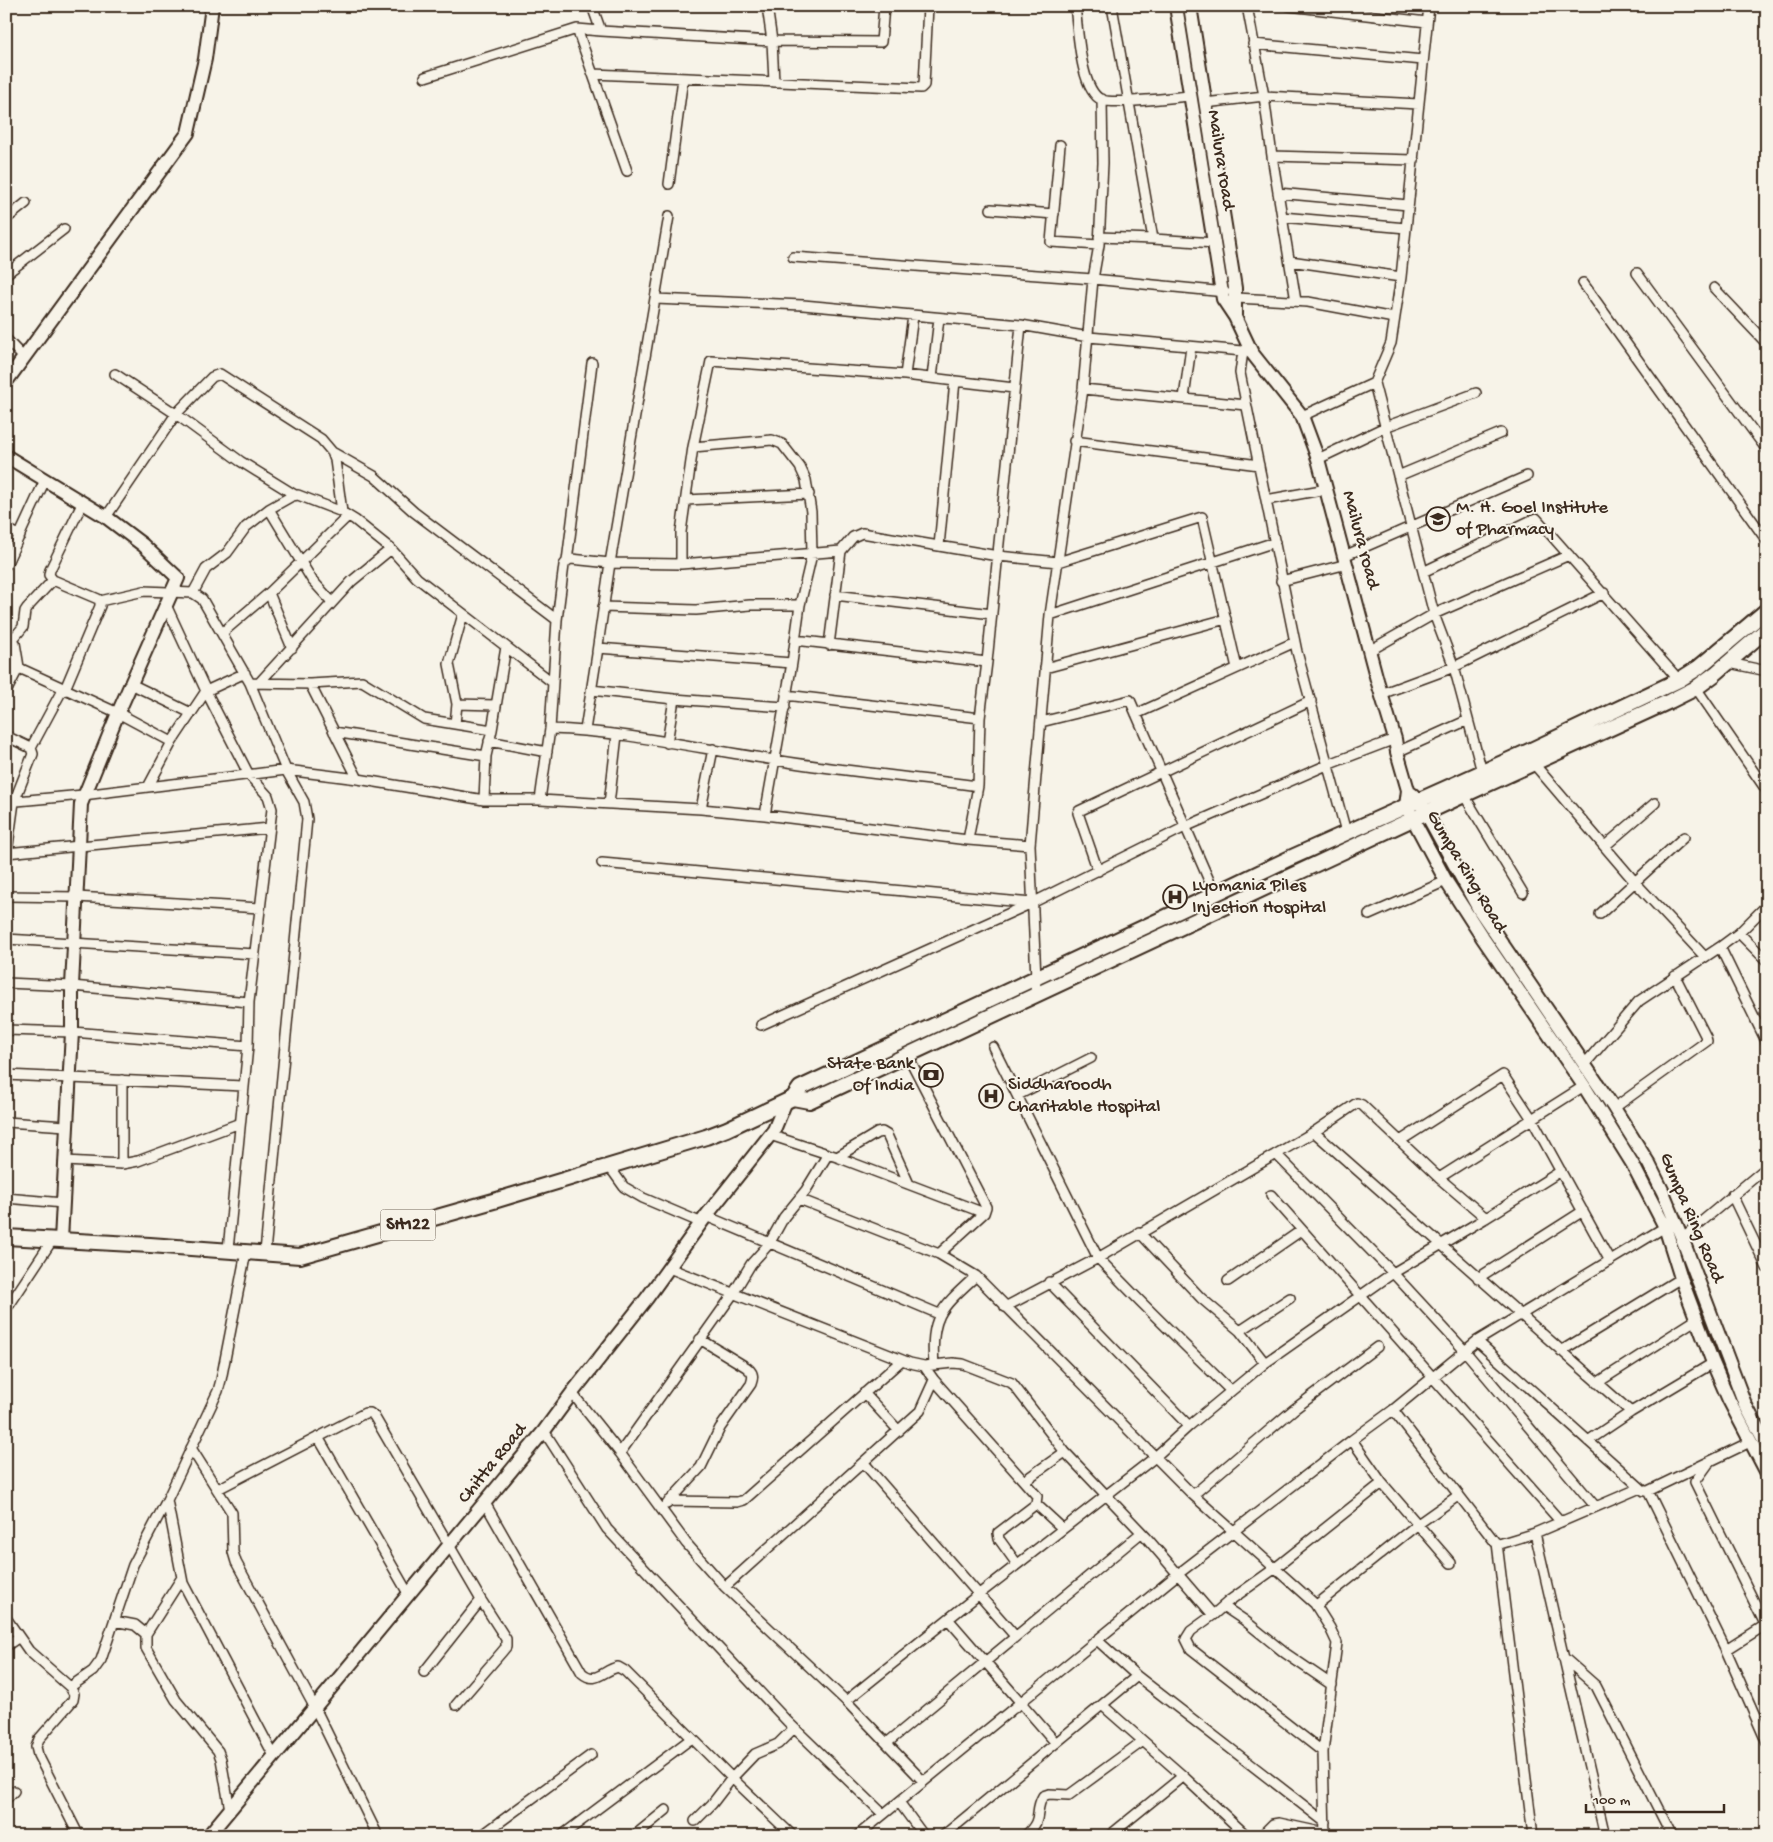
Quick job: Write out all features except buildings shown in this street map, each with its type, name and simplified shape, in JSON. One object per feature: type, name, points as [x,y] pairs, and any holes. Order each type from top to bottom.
[{"type":"main road","name":"SH122","points":[[6,1237],[265,1252],[300,1256],[609,1166],[727,1129],[790,1100],[800,1088],[1346,832],[1482,772],[1679,680],[1698,668],[1767,610]]},
{"type":"main road","points":[[790,1100],[809,1101],[1696,688],[1729,663],[1767,629]]},
{"type":"street","points":[[6,382],[188,133],[205,59],[212,6]]},
{"type":"street","points":[[592,6],[601,31]]},
{"type":"street","points":[[767,6],[772,41],[774,82]]},
{"type":"street","points":[[425,78],[577,29],[772,41],[881,42],[884,6]]},
{"type":"street","points":[[593,74],[921,88],[924,85],[928,6]]},
{"type":"street","points":[[1035,995],[1036,978],[1030,846],[1050,615],[1083,389],[1099,241],[1103,163],[1102,100],[1093,91],[1087,80],[1074,6]]},
{"type":"street","points":[[1112,6],[1153,239]]},
{"type":"street","name":"Mailura road","points":[[1176,6],[1223,299],[1235,317],[1246,350],[1302,416],[1327,489],[1369,651],[1408,790]]},
{"type":"street","name":"Mailura road","points":[[1190,6],[1236,295],[1235,317]]},
{"type":"street","points":[[1247,6],[1264,96],[1296,302]]},
{"type":"street","points":[[1289,6],[1427,22]]},
{"type":"street","points":[[1429,6],[1401,277],[1391,343],[1374,383],[1434,614],[1454,667],[1482,772]]},
{"type":"street","points":[[577,29],[627,171]]},
{"type":"street","points":[[1253,44],[1423,60]]},
{"type":"street","points":[[669,184],[683,78]]},
{"type":"street","points":[[1102,100],[1191,96]]},
{"type":"street","points":[[1205,103],[1264,96],[1419,104]]},
{"type":"street","points":[[1060,145],[1051,242],[1153,239],[1215,243]]},
{"type":"street","points":[[1272,156],[1414,160]]},
{"type":"street","points":[[1278,193],[1408,205]]},
{"type":"street","points":[[6,219],[26,203]]},
{"type":"street","points":[[991,209],[1054,214]]},
{"type":"street","points":[[585,730],[610,563],[669,216]]},
{"type":"street","points":[[1282,217],[1406,228]]},
{"type":"street","points":[[6,274],[64,229]]},
{"type":"street","points":[[793,257],[1094,279],[1308,302],[1394,318]]},
{"type":"street","points":[[1290,261],[1401,277]]},
{"type":"street","points":[[1636,273],[1767,450]]},
{"type":"street","points":[[1583,283],[1767,541]]},
{"type":"street","points":[[1714,288],[1767,344]]},
{"type":"street","points":[[655,299],[803,305],[1021,325],[1089,337],[1191,347],[1246,350],[1240,373],[1281,581],[1295,642],[1346,832]]},
{"type":"street","points":[[905,376],[913,316]]},
{"type":"street","points":[[932,378],[938,318]]},
{"type":"street","points":[[968,840],[978,786],[980,718],[988,662],[1021,325]]},
{"type":"street","points":[[6,339],[24,358]]},
{"type":"street","points":[[1184,398],[1191,347]]},
{"type":"street","points":[[681,564],[681,532],[694,447],[711,361],[932,378],[1014,388]]},
{"type":"street","points":[[540,800],[550,729],[557,620],[564,565],[567,561],[592,363]]},
{"type":"street","points":[[115,374],[176,414],[240,461],[295,495],[345,514],[391,549],[417,578],[552,682]]},
{"type":"street","points":[[106,517],[176,414],[212,377],[220,374],[321,439],[332,452],[335,460],[345,514]]},
{"type":"street","points":[[939,546],[955,382]]},
{"type":"street","points":[[1302,416],[1374,383]]},
{"type":"street","points":[[1083,389],[1246,405]]},
{"type":"street","points":[[1318,459],[1385,427],[1476,393]]},
{"type":"street","points":[[1398,476],[1501,432]]},
{"type":"street","points":[[694,447],[778,441],[800,467],[806,480],[809,494],[812,554],[800,605],[785,707],[765,815]]},
{"type":"street","points":[[1074,442],[1259,465]]},
{"type":"street","points":[[332,452],[374,476],[414,512],[557,620]]},
{"type":"street","points":[[6,456],[106,517],[143,545],[178,578],[83,795],[80,809],[72,986],[72,1032],[63,1203],[57,1239],[6,1308]]},
{"type":"street","points":[[1281,581],[1346,560],[1412,526],[1527,476]]},
{"type":"street","points":[[6,565],[45,480]]},
{"type":"street","points":[[1266,500],[1327,489]]},
{"type":"street","points":[[686,500],[809,494]]},
{"type":"street","points":[[193,593],[206,569],[227,552],[246,527],[269,510],[295,495]]},
{"type":"street","points":[[82,502],[50,570],[49,576],[52,580],[100,601],[144,591],[193,593],[202,598],[245,674],[255,683],[286,770],[304,802],[307,819],[265,1252]]},
{"type":"street","points":[[269,510],[312,580],[332,602]]},
{"type":"street","points":[[222,633],[269,593],[345,514]]},
{"type":"street","points":[[829,645],[841,551],[853,537],[862,533],[998,556],[1058,562],[1202,517],[1237,668]]},
{"type":"street","points":[[1424,572],[1536,518],[1679,680]]},
{"type":"street","points":[[6,528],[20,536]]},
{"type":"street","points":[[1050,615],[1274,542]]},
{"type":"street","points":[[255,683],[292,648],[352,581],[391,549]]},
{"type":"street","points":[[567,561],[571,559],[610,563],[681,564],[841,551]]},
{"type":"street","points":[[1369,651],[1434,614],[1569,555]]},
{"type":"street","points":[[6,692],[19,668],[16,643],[10,637],[23,627],[25,611],[52,580]]},
{"type":"street","points":[[269,593],[292,648]]},
{"type":"street","points":[[1381,694],[1454,667],[1604,593]]},
{"type":"street","points":[[835,595],[992,614]]},
{"type":"street","points":[[100,601],[100,606],[65,689],[60,694],[31,748],[32,754],[10,802],[7,853],[270,828]]},
{"type":"street","points":[[166,605],[206,691],[249,775],[268,796],[271,804],[270,828],[250,1002],[248,1046],[228,1250]]},
{"type":"street","points":[[603,608],[696,610],[800,605]]},
{"type":"street","points":[[456,724],[457,704],[449,664],[463,614]]},
{"type":"street","points":[[1045,668],[1226,619]]},
{"type":"street","points":[[795,640],[988,662]]},
{"type":"street","points":[[1136,714],[1295,642]]},
{"type":"street","points":[[484,800],[486,756],[506,646]]},
{"type":"street","points":[[597,652],[598,648],[792,663]]},
{"type":"street","points":[[6,662],[118,714],[172,742]]},
{"type":"street","points":[[1729,663],[1767,671]]},
{"type":"street","points":[[148,787],[172,742],[206,691],[245,674]]},
{"type":"street","points":[[255,683],[310,684],[362,682],[424,719],[492,730]]},
{"type":"street","points":[[131,684],[190,713]]},
{"type":"street","points":[[310,684],[358,779]]},
{"type":"street","points":[[1696,688],[1767,791]]},
{"type":"street","points":[[591,690],[674,699],[785,707]]},
{"type":"street","points":[[786,696],[980,718]]},
{"type":"street","points":[[667,743],[674,699]]},
{"type":"street","points":[[1041,722],[1130,700],[1215,894]]},
{"type":"street","points":[[1098,871],[1078,813],[1079,811],[1311,702]]},
{"type":"street","points":[[457,704],[495,705]]},
{"type":"street","points":[[761,1025],[1032,903],[1185,827],[1327,765],[1396,746],[1468,720]]},
{"type":"street","points":[[550,729],[585,730],[775,760],[978,786]]},
{"type":"street","points":[[334,732],[486,756]]},
{"type":"street","points":[[609,804],[617,735]]},
{"type":"street","points":[[6,736],[31,748]]},
{"type":"street","points":[[489,741],[547,752]]},
{"type":"street","points":[[701,809],[713,749]]},
{"type":"street","points":[[1534,764],[1634,881],[1705,958]]},
{"type":"street","points":[[10,802],[286,770],[358,779],[484,800],[540,800],[701,809],[1030,846]]},
{"type":"street","name":"Gumpa Ring Road","points":[[1408,790],[1419,800],[1480,911],[1614,1108],[1656,1178],[1682,1238],[1740,1394],[1767,1446]]},
{"type":"street","name":"Gumpa Ring Road","points":[[1408,790],[1406,806],[1446,881],[1584,1086],[1632,1164],[1665,1228],[1681,1278],[1713,1363],[1750,1442],[1767,1473]]},
{"type":"street","points":[[1464,795],[1523,893]]},
{"type":"street","points":[[1605,846],[1655,803]]},
{"type":"street","points":[[1600,914],[1684,837]]},
{"type":"street","points":[[602,863],[1032,903]]},
{"type":"street","points":[[1369,915],[1446,881]]},
{"type":"street","points":[[6,896],[77,897],[260,908]]},
{"type":"street","points":[[1584,1064],[1632,1008],[1646,995],[1720,947],[1738,933],[1767,905]]},
{"type":"street","points":[[1738,933],[1767,961]]},
{"type":"street","points":[[6,939],[255,954]]},
{"type":"street","points":[[1720,947],[1767,1043]]},
{"type":"street","points":[[1614,1108],[1706,1041],[1706,1037],[1675,976]]},
{"type":"street","points":[[6,983],[72,986],[250,1002]]},
{"type":"street","points":[[6,1030],[72,1032],[248,1046]]},
{"type":"street","points":[[993,1047],[1098,1258],[1231,1390]]},
{"type":"street","points":[[907,1054],[985,1204],[986,1210],[939,1254]]},
{"type":"street","points":[[1018,1095],[1091,1058]]},
{"type":"street","points":[[6,1075],[243,1086]]},
{"type":"street","points":[[1400,1140],[1502,1075],[1532,1119],[1610,1261]]},
{"type":"street","points":[[122,1080],[122,1164]]},
{"type":"street","points":[[1439,1178],[1584,1086]]},
{"type":"street","name":"Chitta Road","points":[[208,1836],[544,1431],[669,1268],[704,1219],[777,1126],[790,1100]]},
{"type":"street","points":[[1005,1307],[1049,1282],[1098,1258],[1139,1232],[1314,1132],[1357,1103],[1362,1105],[1439,1178],[1486,1218]]},
{"type":"street","points":[[6,1122],[66,1126]]},
{"type":"street","points":[[65,1161],[122,1164],[138,1162],[240,1123]]},
{"type":"street","points":[[838,1157],[877,1133],[882,1132],[887,1135],[909,1184]]},
{"type":"street","points":[[1314,1132],[1631,1412]]},
{"type":"street","points":[[770,1135],[838,1157],[984,1213]]},
{"type":"street","points":[[620,1453],[733,1294],[750,1264],[769,1244],[784,1217],[799,1199],[828,1154]]},
{"type":"street","points":[[1276,1154],[1393,1273],[1465,1350],[1595,1506]]},
{"type":"street","points":[[609,1166],[624,1187],[643,1198],[769,1244],[939,1314]]},
{"type":"street","points":[[1682,1238],[1767,1167]]},
{"type":"street","points":[[846,1701],[978,1594],[1154,1458],[1231,1390],[1265,1363],[1393,1273],[1486,1218],[1561,1170]]},
{"type":"street","points":[[1271,1195],[1561,1522]]},
{"type":"street","points":[[1732,1195],[1767,1268]]},
{"type":"street","points":[[6,1198],[63,1203]]},
{"type":"street","points":[[799,1199],[939,1254],[976,1276],[1193,1496],[1315,1604],[1337,1643],[1323,1752],[1325,1835],[1273,1824],[1260,1836]]},
{"type":"street","points":[[1478,1278],[1583,1211]]},
{"type":"street","points":[[862,1834],[922,1781],[1021,1704],[1178,1574],[1393,1410],[1465,1350],[1665,1228]]},
{"type":"street","points":[[1228,1281],[1302,1230]]},
{"type":"street","points":[[1139,1232],[1200,1298],[1240,1332],[1265,1363]]},
{"type":"street","points":[[70,1687],[97,1667],[101,1660],[133,1565],[167,1500],[222,1380],[246,1252]]},
{"type":"street","points":[[669,1268],[902,1360],[929,1366],[953,1363],[963,1364],[1012,1383],[1065,1452],[1141,1533],[1213,1615]]},
{"type":"street","points":[[976,1276],[951,1299],[939,1314],[932,1342],[929,1366],[934,1380],[1038,1496],[1036,1504],[998,1533],[999,1539],[1017,1564]]},
{"type":"street","points":[[1561,1351],[1681,1278]]},
{"type":"street","points":[[1049,1282],[1189,1426]]},
{"type":"street","points":[[1240,1332],[1290,1298]]},
{"type":"street","points":[[1597,1383],[1697,1319]]},
{"type":"street","points":[[662,1510],[701,1467],[720,1428],[754,1378],[752,1371],[700,1339]]},
{"type":"street","points":[[1477,1341],[1644,1490],[1726,1650],[1767,1743]]},
{"type":"street","points":[[1193,1496],[1293,1410],[1377,1347]]},
{"type":"street","points":[[669,1501],[737,1502],[744,1500],[902,1360]]},
{"type":"street","points":[[1588,1441],[1631,1412],[1713,1363]]},
{"type":"street","points":[[725,1587],[920,1411],[934,1380]]},
{"type":"street","points":[[572,1393],[620,1453],[686,1543],[725,1587],[846,1701],[922,1781]]},
{"type":"street","points":[[864,1393],[899,1431]]},
{"type":"street","points":[[1393,1410],[1497,1543],[1533,1836]]},
{"type":"street","points":[[218,1489],[365,1413],[370,1413],[374,1416],[481,1600],[506,1639],[506,1647],[456,1705]]},
{"type":"street","points":[[544,1431],[606,1529],[794,1728],[883,1814]]},
{"type":"street","points":[[318,1437],[409,1595]]},
{"type":"street","points":[[1352,1440],[1382,1483],[1451,1563]]},
{"type":"street","points":[[1497,1543],[1501,1544],[1535,1533],[1595,1506],[1644,1490],[1750,1442]]},
{"type":"street","points":[[191,1448],[232,1513],[233,1552],[236,1562],[314,1708],[378,1836]]},
{"type":"street","points":[[1024,1481],[1065,1452]]},
{"type":"street","points":[[864,1462],[1015,1636]]},
{"type":"street","points":[[1709,1462],[1695,1482],[1766,1624],[1726,1650]]},
{"type":"street","points":[[1323,1752],[1191,1649],[1186,1639],[1191,1631],[1382,1483]]},
{"type":"street","points":[[1315,1604],[1319,1603],[1418,1524],[1459,1495]]},
{"type":"street","points":[[167,1500],[178,1552],[181,1579],[274,1756]]},
{"type":"street","points":[[485,1503],[582,1673],[588,1678],[593,1679],[612,1668],[618,1667],[625,1671],[732,1778],[794,1836]]},
{"type":"street","points":[[1036,1504],[1062,1528]]},
{"type":"street","points":[[887,1743],[1141,1533]]},
{"type":"street","points":[[1535,1533],[1605,1836]]},
{"type":"street","points":[[181,1579],[146,1634],[146,1648],[176,1700],[222,1758],[230,1810]]},
{"type":"street","points":[[424,1672],[481,1600]]},
{"type":"street","points":[[1223,1606],[1244,1620],[1285,1653],[1332,1685]]},
{"type":"street","points":[[6,1618],[29,1651],[70,1687],[74,1694],[73,1700],[39,1740],[36,1747],[38,1755],[79,1836]]},
{"type":"street","points":[[948,1619],[1056,1743]]},
{"type":"street","points":[[114,1621],[128,1622],[146,1634]]},
{"type":"street","points":[[6,1646],[18,1637]]},
{"type":"street","points":[[1097,1640],[1138,1676],[1326,1822]]},
{"type":"street","points":[[1563,1656],[1596,1686],[1672,1836]]},
{"type":"street","points":[[943,1836],[1138,1676]]},
{"type":"street","points":[[1102,1705],[1183,1776],[1247,1836]]},
{"type":"street","points":[[694,1821],[712,1804],[732,1778],[755,1754],[778,1744],[794,1728]]},
{"type":"street","points":[[561,1836],[692,1738]]},
{"type":"street","points":[[1025,1836],[1036,1824],[1039,1802],[1042,1796],[1049,1794],[1069,1795],[1142,1741]]},
{"type":"street","points":[[481,1836],[590,1755]]},
{"type":"street","points":[[1109,1836],[1183,1776]]},
{"type":"street","points":[[6,1800],[14,1791]]},
{"type":"street","points":[[899,1802],[924,1836]]},
{"type":"street","points":[[634,1836],[666,1810]]},
{"type":"place","name":"M. H. Goel Institute of Pharmacy","points":[[1438,519]]},
{"type":"place","name":"Lyomania Piles Injection Hospital","points":[[1175,897]]},
{"type":"place","name":"State Bank Of India","points":[[931,1075]]},
{"type":"place","name":"Siddharoodh Charitable Hospital","points":[[991,1096]]}]
